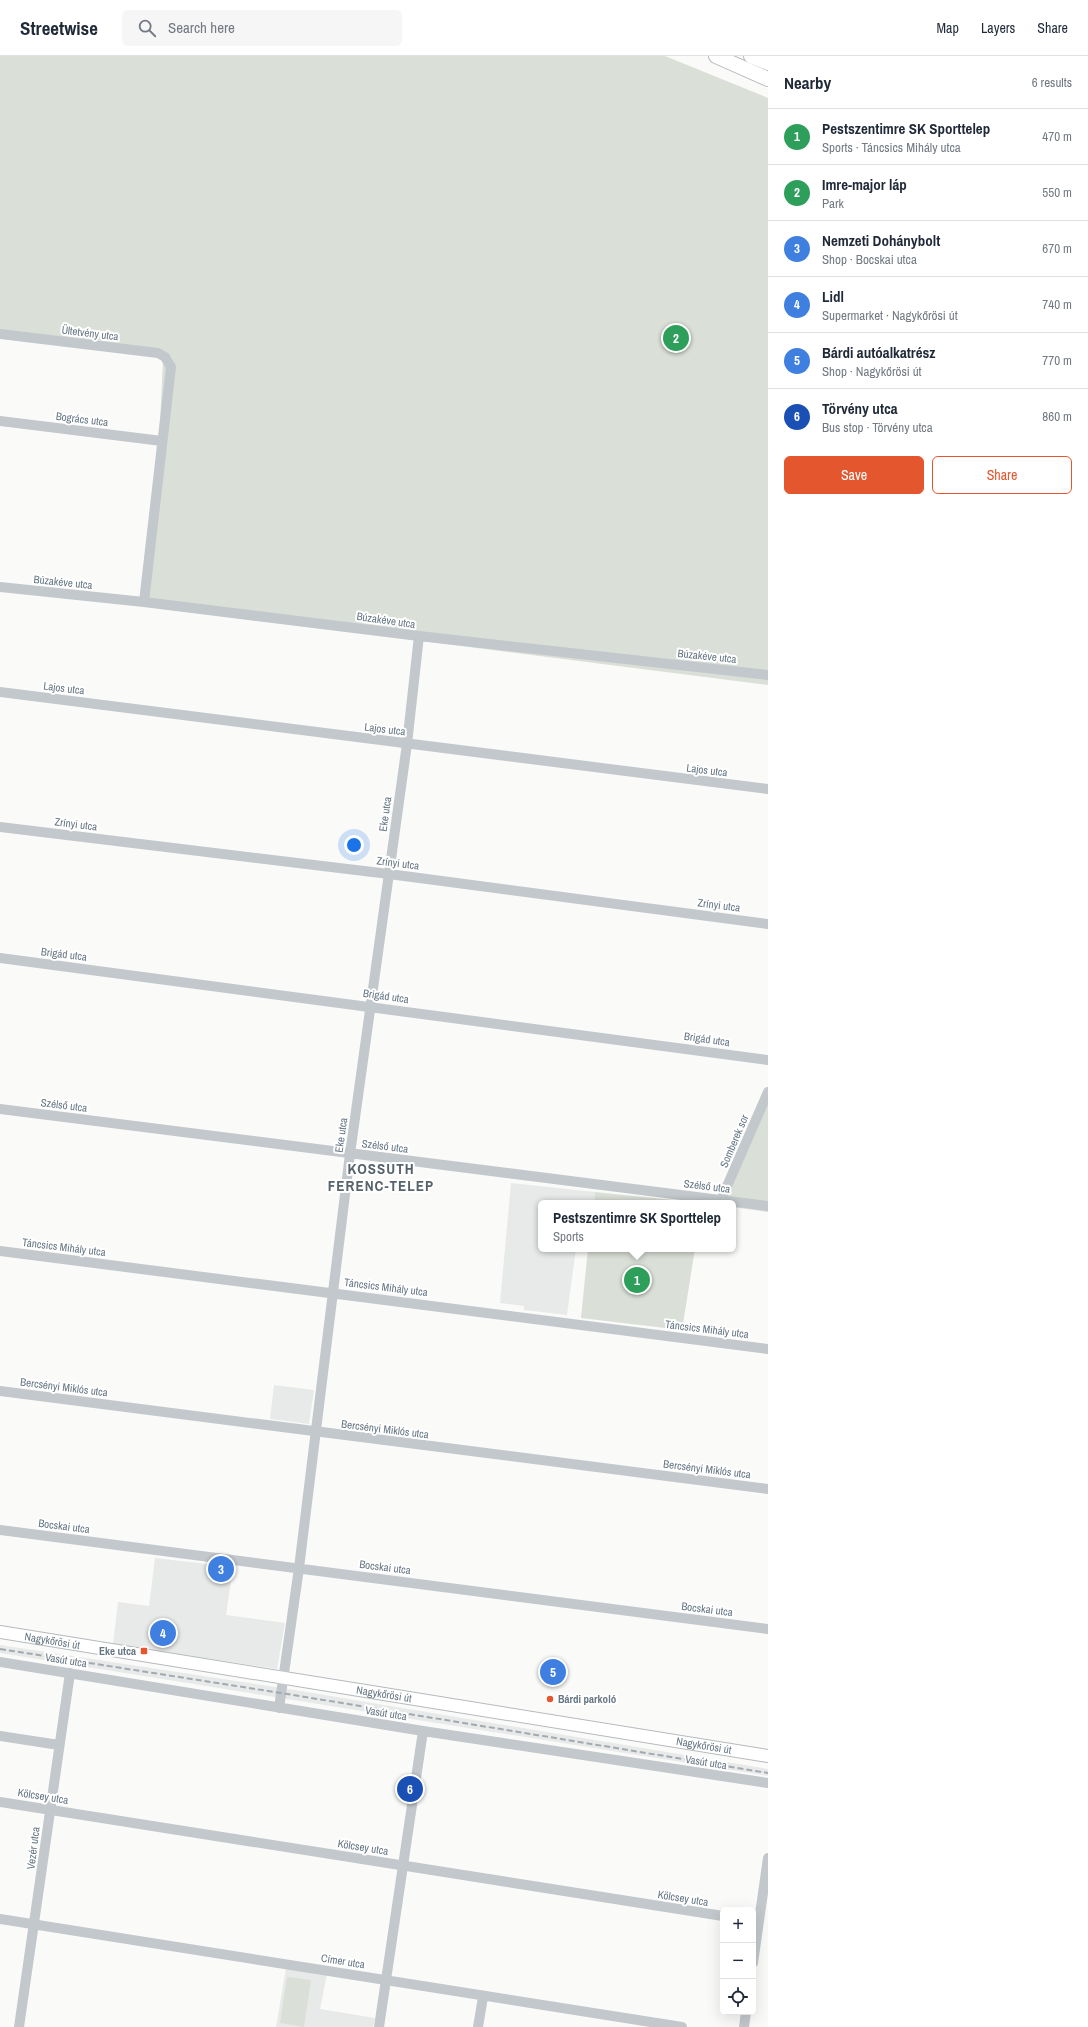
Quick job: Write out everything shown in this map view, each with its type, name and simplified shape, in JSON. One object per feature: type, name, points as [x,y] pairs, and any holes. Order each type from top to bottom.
[{"type":"highway","points":[[716,56],[768,78]]},
{"type":"highway","points":[[751,56],[768,63]]},
{"type":"main road","name":"Nagykőrösi út","points":[[0,1632],[548,1719],[768,1756]]},
{"type":"street","name":"Ültetvény utca","points":[[0,334],[158,353],[165,357],[171,368],[162,441]]},
{"type":"street","name":"Bogrács utca","points":[[0,421],[162,441]]},
{"type":"street","points":[[144,602],[162,441]]},
{"type":"street","name":"Búzakéve utca","points":[[0,587],[144,602],[419,636],[768,675]]},
{"type":"street","name":"Eke utca","points":[[279,1708],[299,1568],[350,1154],[372,1006],[407,744],[419,636]]},
{"type":"street","name":"Lajos utca","points":[[0,692],[768,789]]},
{"type":"street","name":"Zrínyi utca","points":[[0,827],[389,874],[768,924]]},
{"type":"street","name":"Brigád utca","points":[[0,958],[372,1006],[768,1060]]},
{"type":"street","name":"Somberek sor","points":[[721,1200],[768,1092]]},
{"type":"street","name":"Szélső utca","points":[[0,1109],[721,1200]]},
{"type":"street","name":"Szélső utca","points":[[736,1202],[768,1206]]},
{"type":"street","name":"Táncsics Mihály utca","points":[[0,1251],[768,1349]]},
{"type":"street","name":"Bercsényi Miklós utca","points":[[0,1391],[768,1489]]},
{"type":"street","name":"Bocskai utca","points":[[0,1530],[768,1628]]},
{"type":"street","name":"Vasút utca","points":[[0,1662],[423,1732],[768,1783]]},
{"type":"street","name":"Vezér utca","points":[[20,2027],[70,1673]]},
{"type":"street","points":[[379,2027],[423,1732]]},
{"type":"street","points":[[0,1736],[59,1745]]},
{"type":"street","name":"Kölcsey utca","points":[[0,1802],[720,1916]]},
{"type":"street","points":[[756,1945],[768,1858]]},
{"type":"street","name":"Címer utca","points":[[0,1920],[385,1980],[482,1997],[682,2027]]},
{"type":"street","points":[[478,2027],[482,1997]]},
{"type":"street","points":[[744,2027],[746,2015]]},
{"type":"shaded area","points":[[0,56],[665,56],[768,98],[768,685],[139,605],[160,423],[163,360],[157,357],[0,338]]},
{"type":"shaded area","points":[[768,1086],[768,1212],[736,1207],[736,1200],[716,1200]]},
{"type":"shaded area","points":[[511,1183],[595,1192],[594,1200],[538,1200],[538,1252],[576,1252],[567,1315],[524,1310],[524,1306],[500,1303]]},
{"type":"shaded area","points":[[595,1192],[673,1200],[594,1200]]},
{"type":"shaded area","points":[[588,1252],[695,1252],[682,1330],[581,1318]]},
{"type":"shaded area","points":[[274,1385],[314,1390],[309,1424],[270,1419]]},
{"type":"shaded area","points":[[155,1558],[233,1567],[226,1615],[285,1623],[277,1669],[113,1644],[118,1602],[149,1606]]},
{"type":"shaded area","points":[[0,1645],[295,1690],[768,1769],[768,1776],[0,1653]]},
{"type":"shaded area","points":[[286,1968],[327,1974],[320,2009],[375,2018],[373,2027],[276,2027]]},
{"type":"shaded area","points":[[287,1977],[311,1980],[304,2027],[280,2023]]},
{"type":"railway","points":[[0,1649],[281,1693],[768,1773]]},
{"type":"place","name":"Imre-major láp","points":[[676,338]]},
{"type":"place","name":"Pestszentimre SK Sporttelep","points":[[637,1280]]},
{"type":"place","name":"Nemzeti Dohánybolt","points":[[221,1569]]},
{"type":"place","name":"Lidl","points":[[163,1633]]},
{"type":"place","name":"Eke utca","points":[[144,1651]]},
{"type":"place","name":"Bárdi autóalkatrész","points":[[553,1672]]},
{"type":"place","name":"Bárdi parkoló","points":[[550,1699]]},
{"type":"place","name":"Törvény utca","points":[[410,1789]]},
{"type":"district","name":"KOSSUTH FERENC-TELEP","points":[[381,1178]]}]
